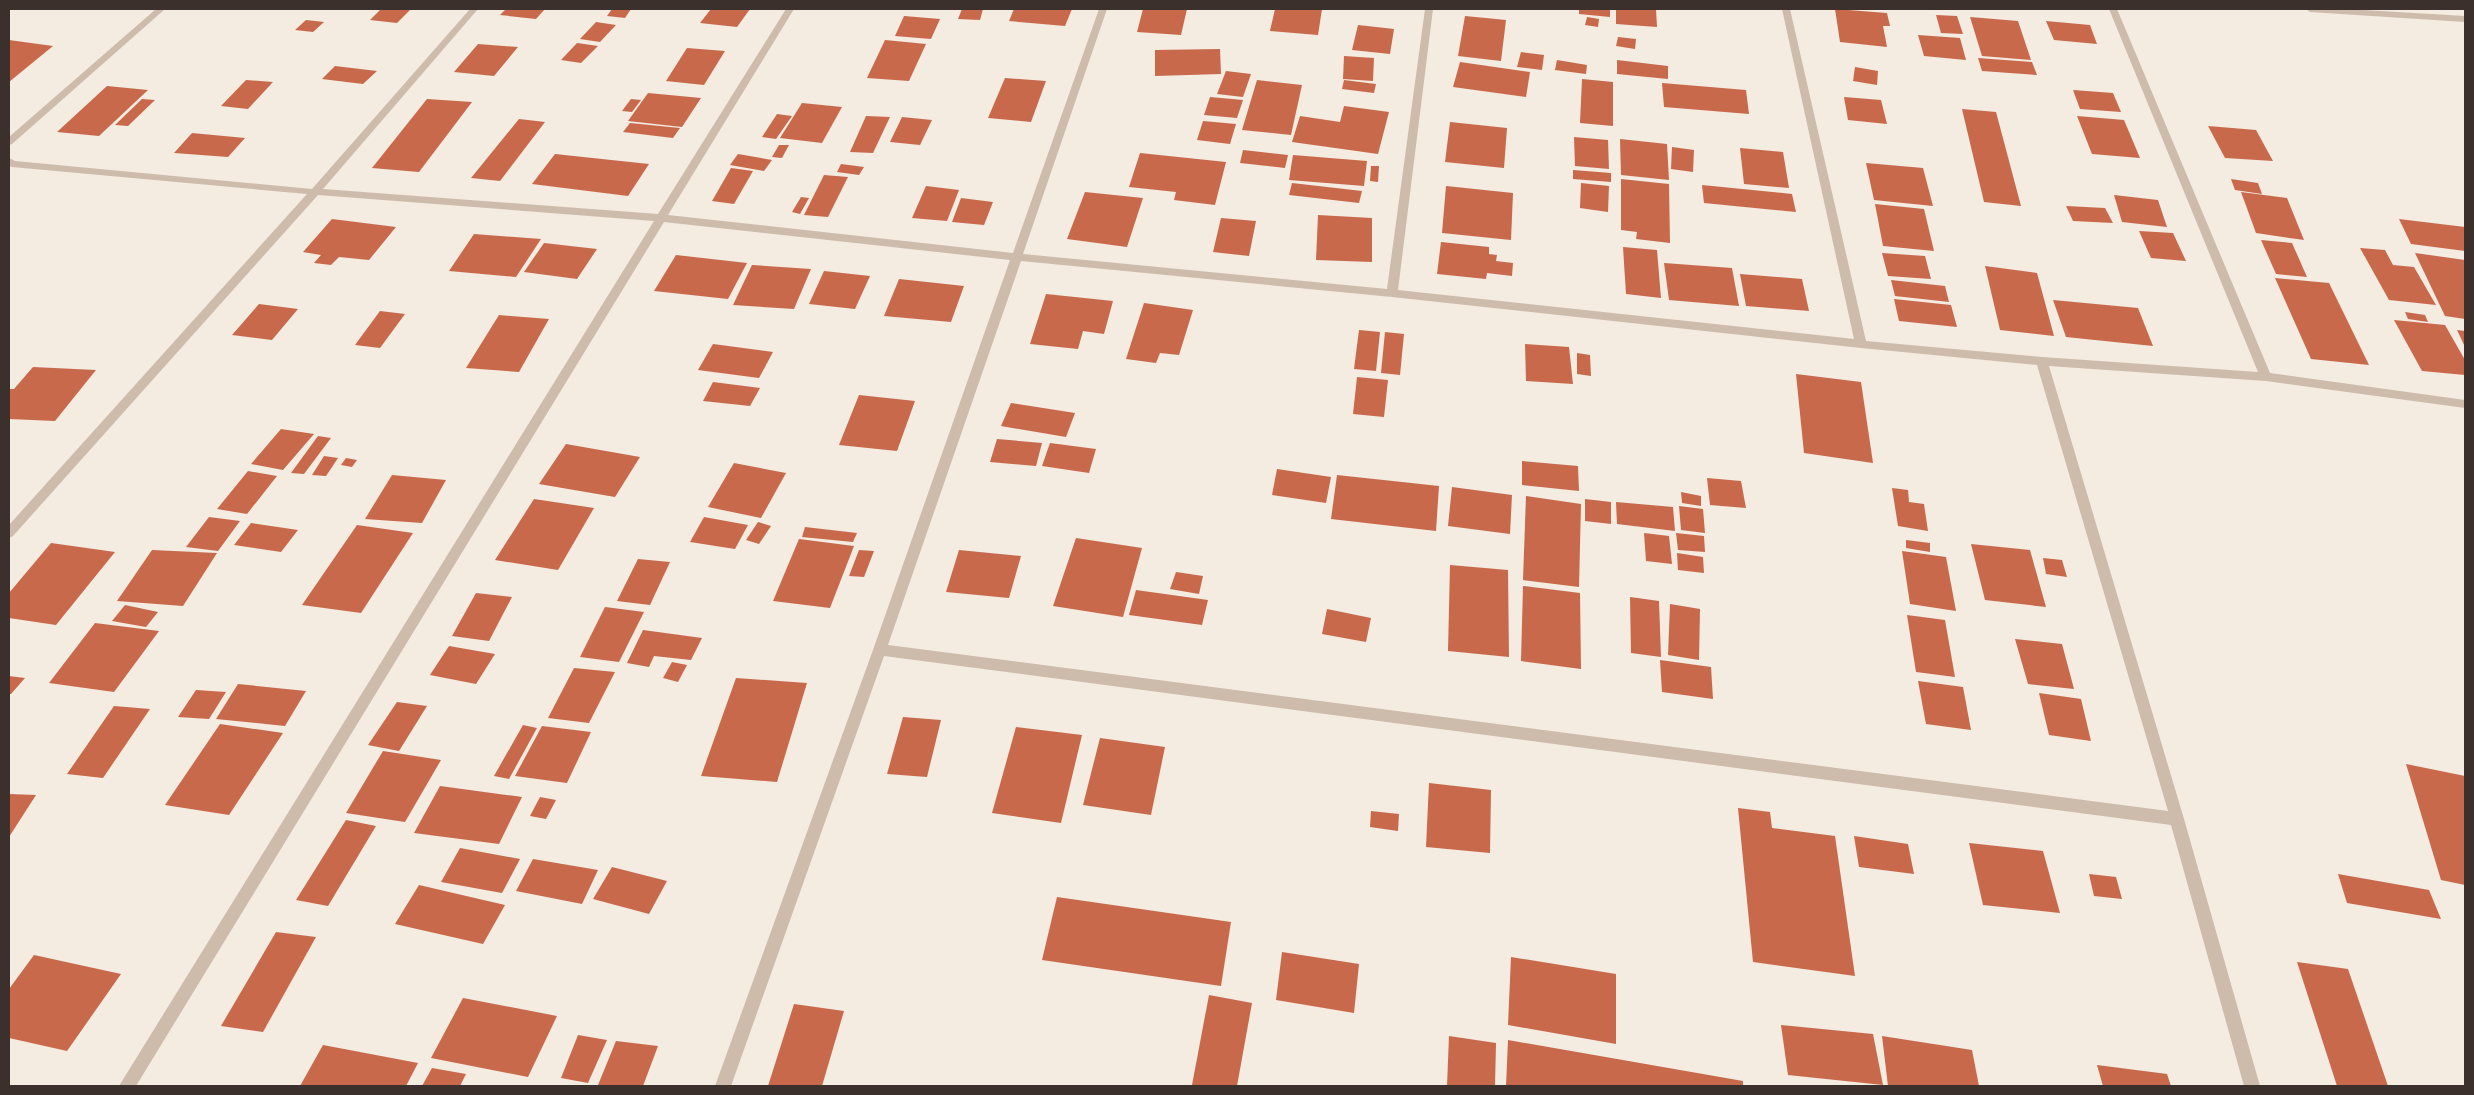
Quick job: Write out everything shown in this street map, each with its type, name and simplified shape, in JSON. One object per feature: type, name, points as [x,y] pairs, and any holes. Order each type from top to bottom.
[{"type":"street","points":[[9,142],[161,9]]},
{"type":"street","points":[[9,533],[315,192],[474,9]]},
{"type":"street","points":[[127,1086],[790,9]]},
{"type":"street","points":[[723,1086],[880,650],[1103,9]]},
{"type":"street","points":[[1392,293],[1429,9]]},
{"type":"street","points":[[1786,9],[1861,344]]},
{"type":"street","points":[[2113,9],[2266,377]]},
{"type":"street","points":[[2310,9],[2465,19]]},
{"type":"street","points":[[9,161],[12,164],[315,192],[660,218],[1016,257],[1392,293],[1861,344],[2042,361],[2266,377],[2465,404]]},
{"type":"street","points":[[2042,361],[2177,818],[2252,1086]]},
{"type":"street","points":[[880,650],[2177,818]]},
{"type":"building","points":[[381,9],[411,9],[397,23],[370,20]]},
{"type":"building","points":[[506,9],[545,9],[536,19],[500,15]]},
{"type":"building","points":[[612,9],[631,9],[625,18],[607,16]]},
{"type":"building","points":[[711,9],[750,9],[737,27],[700,23]]},
{"type":"building","points":[[962,9],[983,9],[980,20],[958,19]]},
{"type":"building","points":[[1014,9],[1072,9],[1065,26],[1009,21]]},
{"type":"building","points":[[1143,9],[1187,9],[1181,35],[1137,32]]},
{"type":"building","points":[[1275,9],[1322,9],[1318,35],[1270,31]]},
{"type":"building","points":[[1579,9],[1610,9],[1610,17],[1579,14]]},
{"type":"building","points":[[1616,9],[1656,9],[1657,27],[1616,24]]},
{"type":"building","points":[[1835,9],[1887,13],[1890,26],[1883,26],[1887,47],[1840,42]]},
{"type":"building","points":[[1936,15],[1957,16],[1963,34],[1941,33]]},
{"type":"building","points":[[904,16],[940,19],[931,39],[895,36]]},
{"type":"building","points":[[1465,16],[1506,20],[1501,61],[1458,56]]},
{"type":"building","points":[[1587,17],[1599,19],[1598,27],[1585,25]]},
{"type":"building","points":[[1970,17],[2018,21],[2031,60],[1982,56]]},
{"type":"building","points":[[306,20],[324,22],[313,32],[295,30]]},
{"type":"building","points":[[2046,21],[2090,25],[2097,44],[2054,40]]},
{"type":"building","points":[[596,22],[616,25],[600,42],[580,39]]},
{"type":"building","points":[[1358,25],[1394,29],[1390,54],[1352,50]]},
{"type":"building","points":[[1918,35],[1960,38],[1966,60],[1924,56]]},
{"type":"building","points":[[1618,37],[1636,39],[1635,49],[1616,46]]},
{"type":"building","points":[[9,40],[53,46],[9,82]]},
{"type":"building","points":[[885,40],[926,44],[909,81],[867,78]]},
{"type":"building","points":[[577,43],[598,46],[581,63],[561,60]]},
{"type":"building","points":[[478,44],[518,47],[494,76],[454,72]]},
{"type":"building","points":[[687,48],[725,51],[704,85],[666,81]]},
{"type":"building","points":[[1220,49],[1221,74],[1155,76],[1155,50]]},
{"type":"building","points":[[1521,52],[1544,55],[1542,70],[1517,67]]},
{"type":"building","points":[[1344,56],[1374,58],[1373,81],[1343,79]]},
{"type":"building","points":[[1978,58],[2032,62],[2037,75],[1982,71]]},
{"type":"building","points":[[1557,60],[1587,65],[1586,74],[1555,70]]},
{"type":"building","points":[[1617,60],[1668,66],[1668,79],[1617,74]]},
{"type":"building","points":[[1460,62],[1530,72],[1526,97],[1453,87]]},
{"type":"building","points":[[335,66],[377,71],[363,84],[322,79]]},
{"type":"building","points":[[1855,67],[1878,71],[1877,85],[1853,81]]},
{"type":"building","points":[[1226,71],[1251,74],[1243,97],[1217,94]]},
{"type":"building","points":[[1005,78],[1046,81],[1031,122],[988,118]]},
{"type":"building","points":[[1582,79],[1613,82],[1613,126],[1580,123]]},
{"type":"building","points":[[246,80],[273,82],[248,109],[221,106]]},
{"type":"building","points":[[1257,80],[1302,85],[1291,135],[1242,130]]},
{"type":"building","points":[[1344,80],[1376,84],[1374,93],[1342,89]]},
{"type":"building","points":[[1662,83],[1746,90],[1749,114],[1664,107]]},
{"type":"building","points":[[107,86],[148,90],[99,136],[57,132]]},
{"type":"building","points":[[2073,90],[2113,93],[2121,112],[2080,109]]},
{"type":"building","points":[[648,93],[701,98],[682,127],[628,121]]},
{"type":"building","points":[[1210,97],[1243,100],[1237,118],[1204,115]]},
{"type":"building","points":[[1844,97],[1881,100],[1887,124],[1848,120]]},
{"type":"building","points":[[142,99],[155,100],[128,126],[115,125]]},
{"type":"building","points":[[427,99],[472,102],[419,172],[372,168]]},
{"type":"building","points":[[631,99],[641,100],[632,112],[622,111]]},
{"type":"building","points":[[802,103],[842,107],[822,143],[780,138]]},
{"type":"building","points":[[1344,106],[1389,112],[1378,154],[1292,142],[1300,116],[1340,122]]},
{"type":"building","points":[[1962,109],[1996,112],[2021,206],[1984,202]]},
{"type":"building","points":[[777,114],[792,116],[776,139],[762,137]]},
{"type":"building","points":[[866,116],[890,117],[873,153],[850,152]]},
{"type":"building","points":[[2077,116],[2124,120],[2140,158],[2092,154]]},
{"type":"building","points":[[902,117],[932,120],[920,145],[890,142]]},
{"type":"building","points":[[519,119],[545,122],[500,181],[471,178]]},
{"type":"building","points":[[1203,121],[1236,124],[1230,144],[1197,140]]},
{"type":"building","points":[[1450,122],[1507,128],[1504,168],[1445,162]]},
{"type":"building","points":[[630,123],[680,128],[673,138],[623,132]]},
{"type":"building","points":[[2208,126],[2256,130],[2273,161],[2225,158]]},
{"type":"building","points":[[192,133],[245,138],[228,157],[174,153]]},
{"type":"building","points":[[1574,137],[1608,140],[1609,169],[1575,166]]},
{"type":"building","points":[[1620,139],[1667,144],[1669,180],[1621,175]]},
{"type":"building","points":[[779,145],[789,145],[782,158],[772,157]]},
{"type":"building","points":[[1672,147],[1694,150],[1693,172],[1671,169]]},
{"type":"building","points":[[1740,148],[1783,152],[1789,188],[1744,184]]},
{"type":"building","points":[[1243,150],[1288,155],[1285,168],[1240,163]]},
{"type":"building","points":[[1140,153],[1226,162],[1215,205],[1174,200],[1176,192],[1129,187]]},
{"type":"building","points":[[555,154],[649,164],[628,196],[532,184]]},
{"type":"building","points":[[738,154],[772,160],[764,171],[730,165]]},
{"type":"building","points":[[1293,155],[1367,161],[1364,186],[1289,180]]},
{"type":"building","points":[[1866,163],[1923,168],[1933,206],[1874,200]]},
{"type":"building","points":[[841,164],[864,167],[859,175],[837,172]]},
{"type":"building","points":[[1371,166],[1379,166],[1378,182],[1370,181]]},
{"type":"building","points":[[731,168],[753,171],[734,204],[712,201]]},
{"type":"building","points":[[1573,170],[1611,173],[1611,182],[1573,179]]},
{"type":"building","points":[[824,175],[848,177],[828,217],[804,215]]},
{"type":"building","points":[[1621,179],[1669,184],[1670,243],[1636,239],[1637,232],[1621,230]]},
{"type":"building","points":[[2231,179],[2258,183],[2262,194],[2235,190]]},
{"type":"building","points":[[1292,183],[1362,191],[1359,203],[1289,195]]},
{"type":"building","points":[[1581,183],[1609,186],[1608,212],[1580,208]]},
{"type":"building","points":[[1702,185],[1792,194],[1796,212],[1704,203]]},
{"type":"building","points":[[926,186],[959,190],[947,221],[912,218]]},
{"type":"building","points":[[1446,186],[1513,193],[1511,240],[1442,233]]},
{"type":"building","points":[[1085,192],[1143,198],[1127,247],[1067,239]]},
{"type":"building","points":[[2241,192],[2287,198],[2304,240],[2256,233]]},
{"type":"building","points":[[2114,195],[2158,200],[2167,227],[2122,222]]},
{"type":"building","points":[[801,197],[809,198],[800,214],[792,212]]},
{"type":"building","points":[[961,198],[993,202],[984,225],[952,222]]},
{"type":"building","points":[[1875,204],[1924,209],[1934,251],[1883,246]]},
{"type":"building","points":[[2066,206],[2105,208],[2113,223],[2073,221]]},
{"type":"building","points":[[1318,215],[1372,218],[1372,262],[1316,260]]},
{"type":"building","points":[[1221,218],[1256,221],[1249,256],[1213,252]]},
{"type":"building","points":[[332,219],[396,227],[369,260],[339,257],[331,265],[314,263],[321,255],[303,252]]},
{"type":"building","points":[[2399,219],[2465,227],[2465,251],[2411,244]]},
{"type":"building","points":[[2139,231],[2173,233],[2186,261],[2151,258]]},
{"type":"building","points":[[474,234],[541,239],[516,277],[449,271]]},
{"type":"building","points":[[2261,240],[2292,243],[2307,277],[2276,274]]},
{"type":"building","points":[[1441,242],[1489,247],[1489,254],[1497,255],[1496,261],[1513,263],[1512,276],[1487,273],[1486,279],[1437,274]]},
{"type":"building","points":[[544,243],[597,249],[577,279],[524,272]]},
{"type":"building","points":[[1623,247],[1657,250],[1661,298],[1626,294]]},
{"type":"building","points":[[2360,248],[2385,250],[2393,265],[2414,267],[2436,305],[2389,300]]},
{"type":"building","points":[[1882,253],[1925,256],[1931,279],[1888,276]]},
{"type":"building","points":[[2415,253],[2465,260],[2465,319],[2445,316]]},
{"type":"building","points":[[676,255],[747,263],[728,299],[654,291]]},
{"type":"building","points":[[1664,263],[1732,268],[1739,306],[1669,300]]},
{"type":"building","points":[[752,265],[811,269],[794,309],[733,305]]},
{"type":"building","points":[[1985,266],[2037,273],[2054,336],[2000,330]]},
{"type":"building","points":[[824,271],[870,276],[855,309],[809,304]]},
{"type":"building","points":[[1740,274],[1802,279],[1809,311],[1746,306]]},
{"type":"building","points":[[2275,278],[2329,283],[2369,365],[2311,359]]},
{"type":"building","points":[[899,279],[964,286],[951,322],[884,316]]},
{"type":"building","points":[[1891,280],[1945,286],[1949,302],[1895,296]]},
{"type":"building","points":[[1046,294],[1113,301],[1104,334],[1083,331],[1078,349],[1030,344]]},
{"type":"building","points":[[1894,299],[1951,305],[1957,327],[1899,321]]},
{"type":"building","points":[[2053,300],[2138,308],[2153,346],[2066,337]]},
{"type":"building","points":[[1144,303],[1193,310],[1179,355],[1160,353],[1156,363],[1126,359]]},
{"type":"building","points":[[259,304],[298,309],[272,340],[232,335]]},
{"type":"building","points":[[380,311],[405,314],[380,348],[355,345]]},
{"type":"building","points":[[2405,312],[2425,315],[2428,322],[2408,319]]},
{"type":"building","points":[[499,315],[549,319],[519,372],[466,368]]},
{"type":"building","points":[[2394,320],[2445,325],[2465,360],[2465,375],[2422,371]]},
{"type":"building","points":[[1359,330],[1380,332],[1376,371],[1354,369]]},
{"type":"building","points":[[2457,330],[2465,331],[2465,347]]},
{"type":"building","points":[[1385,332],[1404,334],[1400,375],[1381,373]]},
{"type":"building","points":[[713,344],[773,352],[759,378],[698,370]]},
{"type":"building","points":[[1525,344],[1569,347],[1573,384],[1526,381]]},
{"type":"building","points":[[1577,353],[1590,355],[1591,376],[1577,374]]},
{"type":"building","points":[[33,367],[96,370],[55,421],[9,419],[9,389],[14,389]]},
{"type":"building","points":[[1796,374],[1861,382],[1873,463],[1804,453]]},
{"type":"building","points":[[1357,377],[1388,380],[1384,417],[1353,414]]},
{"type":"building","points":[[713,382],[760,388],[750,406],[703,401]]},
{"type":"building","points":[[859,395],[915,401],[897,451],[839,445]]},
{"type":"building","points":[[1011,403],[1075,413],[1066,437],[1001,426]]},
{"type":"building","points":[[281,429],[314,434],[283,470],[251,464]]},
{"type":"building","points":[[318,436],[331,438],[304,474],[291,473]]},
{"type":"building","points":[[997,439],[1042,443],[1036,466],[990,462]]},
{"type":"building","points":[[1050,443],[1096,449],[1089,473],[1042,466]]},
{"type":"building","points":[[566,444],[640,457],[615,497],[539,484]]},
{"type":"building","points":[[324,456],[338,458],[326,476],[312,475]]},
{"type":"building","points":[[346,458],[357,460],[352,467],[341,465]]},
{"type":"building","points":[[1522,461],[1578,466],[1579,491],[1522,485]]},
{"type":"building","points":[[734,463],[786,473],[761,518],[708,507]]},
{"type":"building","points":[[1277,469],[1331,477],[1326,503],[1272,495]]},
{"type":"building","points":[[248,471],[277,476],[247,514],[217,509]]},
{"type":"building","points":[[392,475],[446,480],[422,523],[365,519]]},
{"type":"building","points":[[1337,475],[1439,486],[1436,531],[1331,519]]},
{"type":"building","points":[[1707,478],[1741,481],[1746,508],[1710,505]]},
{"type":"building","points":[[1452,487],[1512,495],[1510,534],[1448,526]]},
{"type":"building","points":[[1892,488],[1908,490],[1909,502],[1924,504],[1928,531],[1898,526]]},
{"type":"building","points":[[1681,492],[1701,496],[1701,506],[1682,503]]},
{"type":"building","points":[[1526,496],[1581,504],[1579,587],[1523,580]]},
{"type":"building","points":[[534,499],[594,508],[558,570],[495,560]]},
{"type":"building","points":[[1585,499],[1611,502],[1611,524],[1585,521]]},
{"type":"building","points":[[1616,502],[1673,507],[1675,531],[1617,524]]},
{"type":"building","points":[[1679,506],[1703,509],[1705,533],[1681,530]]},
{"type":"building","points":[[209,517],[240,521],[218,551],[186,547]]},
{"type":"building","points":[[704,517],[748,525],[735,549],[690,542]]},
{"type":"building","points":[[758,522],[771,526],[759,544],[746,540]]},
{"type":"building","points":[[251,523],[298,530],[281,552],[234,545]]},
{"type":"building","points":[[357,525],[413,533],[361,613],[302,605]]},
{"type":"building","points":[[805,527],[857,533],[853,542],[802,537]]},
{"type":"building","points":[[1644,533],[1669,536],[1672,564],[1646,561]]},
{"type":"building","points":[[1676,533],[1704,536],[1705,552],[1678,550]]},
{"type":"building","points":[[1076,538],[1142,548],[1123,617],[1053,606]]},
{"type":"building","points":[[799,539],[854,546],[830,608],[773,601]]},
{"type":"building","points":[[1906,540],[1930,543],[1930,552],[1906,548]]},
{"type":"building","points":[[51,543],[115,552],[56,625],[9,618],[9,593]]},
{"type":"building","points":[[1971,544],[2030,550],[2046,607],[1985,600]]},
{"type":"building","points":[[152,550],[217,553],[183,606],[117,601]]},
{"type":"building","points":[[859,550],[874,551],[864,577],[849,576]]},
{"type":"building","points":[[959,550],[1021,556],[1009,598],[946,592]]},
{"type":"building","points":[[1902,551],[1946,557],[1956,611],[1910,604]]},
{"type":"building","points":[[1677,553],[1703,557],[1704,573],[1678,570]]},
{"type":"building","points":[[2043,558],[2062,560],[2067,577],[2046,574]]},
{"type":"building","points":[[638,559],[670,562],[650,605],[617,601]]},
{"type":"building","points":[[1450,565],[1508,570],[1509,657],[1448,651]]},
{"type":"building","points":[[1176,572],[1203,576],[1199,594],[1170,589]]},
{"type":"building","points":[[1523,586],[1580,593],[1581,669],[1521,661]]},
{"type":"building","points":[[1136,590],[1208,600],[1202,625],[1129,615]]},
{"type":"building","points":[[476,593],[512,597],[489,641],[452,636]]},
{"type":"building","points":[[1630,597],[1659,601],[1661,657],[1631,653]]},
{"type":"building","points":[[1670,604],[1700,609],[1699,660],[1668,655]]},
{"type":"building","points":[[125,605],[158,612],[146,627],[112,621]]},
{"type":"building","points":[[605,607],[644,612],[619,662],[580,657]]},
{"type":"building","points":[[1327,609],[1371,618],[1366,642],[1322,634]]},
{"type":"building","points":[[1907,615],[1945,620],[1955,677],[1916,672]]},
{"type":"building","points":[[95,623],[159,631],[114,692],[49,683]]},
{"type":"building","points":[[643,630],[702,638],[691,660],[654,656],[649,667],[627,663]]},
{"type":"building","points":[[2015,639],[2062,644],[2074,689],[2028,684]]},
{"type":"building","points":[[449,646],[495,654],[476,684],[430,675]]},
{"type":"building","points":[[1660,660],[1711,667],[1713,699],[1662,692]]},
{"type":"building","points":[[672,662],[687,665],[678,682],[663,678]]},
{"type":"building","points":[[574,668],[615,672],[589,723],[548,718]]},
{"type":"building","points":[[9,676],[25,678],[11,694],[9,694]]},
{"type":"building","points":[[736,678],[807,683],[777,782],[701,776]]},
{"type":"building","points":[[1918,681],[1963,687],[1971,730],[1926,724]]},
{"type":"building","points":[[238,684],[306,691],[285,726],[216,719]]},
{"type":"building","points":[[196,690],[226,692],[209,719],[178,717]]},
{"type":"building","points":[[2039,693],[2081,699],[2091,741],[2049,735]]},
{"type":"building","points":[[397,702],[427,706],[399,751],[368,745]]},
{"type":"building","points":[[114,706],[150,709],[103,778],[67,774]]},
{"type":"building","points":[[903,717],[941,720],[927,777],[887,774]]},
{"type":"building","points":[[220,724],[283,733],[229,815],[165,805]]},
{"type":"building","points":[[523,725],[537,728],[509,779],[494,776]]},
{"type":"building","points":[[542,726],[591,732],[567,783],[515,776]]},
{"type":"building","points":[[1016,727],[1082,735],[1061,823],[992,813]]},
{"type":"building","points":[[1100,738],[1165,747],[1151,815],[1083,805]]},
{"type":"building","points":[[383,751],[441,760],[405,822],[346,813]]},
{"type":"building","points":[[2406,764],[2465,776],[2465,885],[2441,880]]},
{"type":"building","points":[[1429,783],[1491,790],[1490,853],[1426,847]]},
{"type":"building","points":[[440,786],[522,797],[499,844],[414,833]]},
{"type":"building","points":[[9,794],[36,795],[9,837]]},
{"type":"building","points":[[540,797],[556,800],[546,819],[530,816]]},
{"type":"building","points":[[1738,808],[1770,812],[1772,828],[1835,836],[1855,976],[1753,962]]},
{"type":"building","points":[[1371,811],[1399,814],[1398,831],[1370,827]]},
{"type":"building","points":[[346,820],[376,826],[328,906],[296,900]]},
{"type":"building","points":[[1854,836],[1908,844],[1914,874],[1859,867]]},
{"type":"building","points":[[1969,843],[2043,851],[2060,913],[1983,905]]},
{"type":"building","points":[[460,848],[520,859],[502,893],[441,882]]},
{"type":"building","points":[[533,859],[598,870],[582,904],[516,891]]},
{"type":"building","points":[[612,867],[667,881],[649,914],[593,899]]},
{"type":"building","points":[[2089,874],[2116,877],[2122,899],[2094,896]]},
{"type":"building","points":[[2338,874],[2429,890],[2441,919],[2347,903]]},
{"type":"building","points":[[419,885],[505,905],[483,944],[395,924]]},
{"type":"building","points":[[1057,897],[1231,922],[1221,986],[1042,960]]},
{"type":"building","points":[[276,932],[316,937],[263,1032],[221,1026]]},
{"type":"building","points":[[1282,952],[1359,964],[1354,1013],[1276,1000]]},
{"type":"building","points":[[34,955],[121,974],[67,1051],[9,1038],[9,989]]},
{"type":"building","points":[[1511,957],[1616,974],[1616,1044],[1508,1025]]},
{"type":"building","points":[[2297,962],[2348,969],[2388,1086],[2337,1086]]},
{"type":"building","points":[[1209,995],[1252,1003],[1237,1086],[1192,1085]]},
{"type":"building","points":[[463,998],[557,1016],[528,1077],[431,1058]]},
{"type":"building","points":[[794,1004],[844,1011],[822,1086],[768,1086]]},
{"type":"building","points":[[1781,1025],[1873,1034],[1883,1085],[1788,1075]]},
{"type":"building","points":[[578,1035],[607,1040],[588,1083],[561,1078]]},
{"type":"building","points":[[1449,1036],[1496,1043],[1495,1086],[1447,1086]]},
{"type":"building","points":[[1882,1036],[1972,1050],[1979,1086],[1888,1086]]},
{"type":"building","points":[[1508,1040],[1743,1081],[1743,1086],[1506,1086]]},
{"type":"building","points":[[616,1041],[658,1046],[643,1086],[598,1085]]},
{"type":"building","points":[[323,1045],[418,1063],[406,1086],[300,1086]]},
{"type":"building","points":[[2097,1065],[2167,1074],[2171,1086],[2103,1086]]},
{"type":"building","points":[[432,1068],[466,1074],[460,1086],[422,1086]]}]
